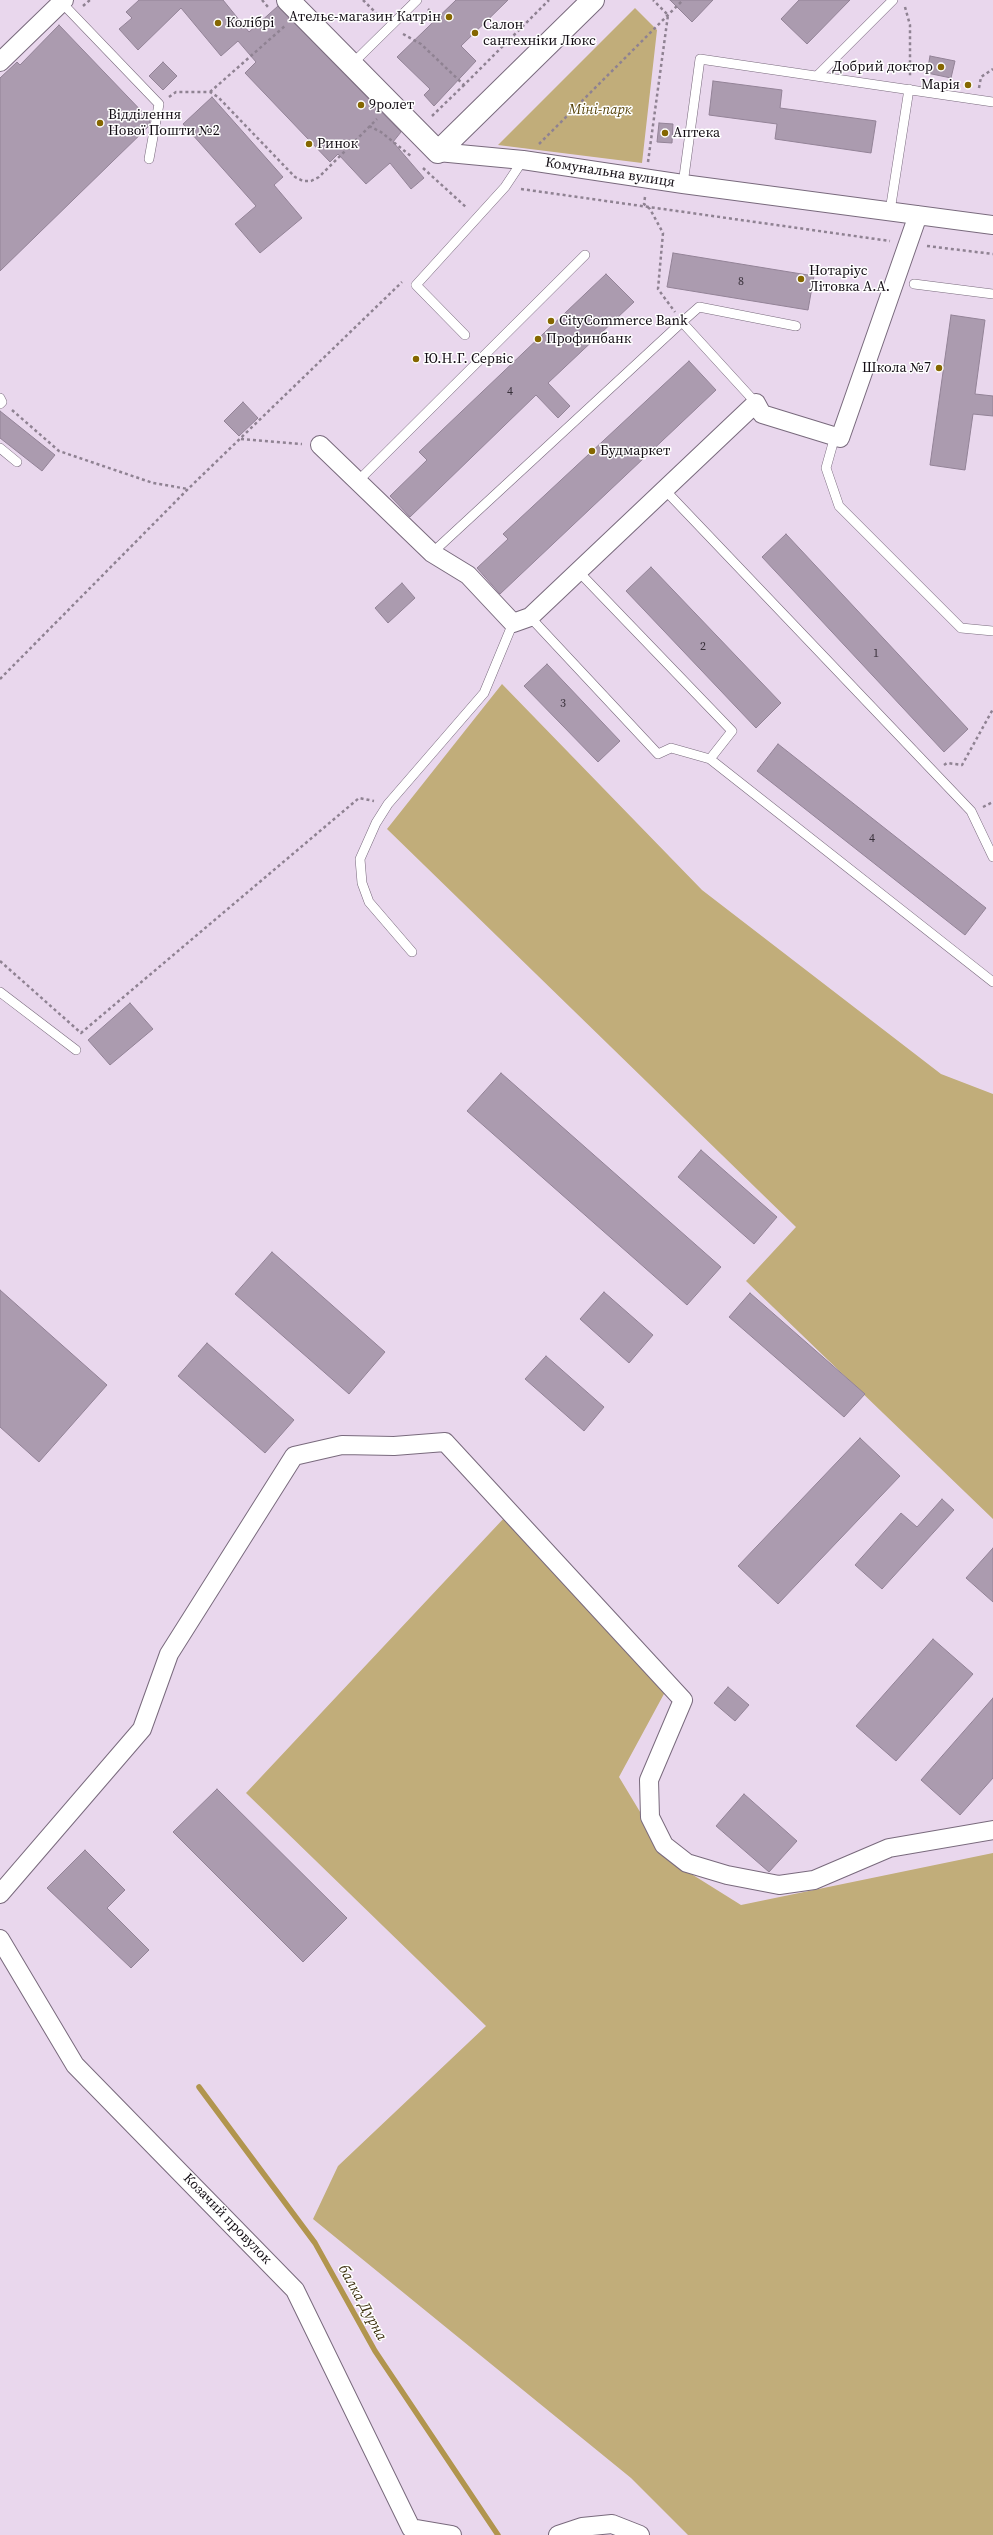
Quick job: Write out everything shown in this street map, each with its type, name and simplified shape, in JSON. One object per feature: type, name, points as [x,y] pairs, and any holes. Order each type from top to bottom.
[{"type":"main road","points":[[288,0],[438,152],[593,0]]},
{"type":"street","points":[[0,62],[63,1]]},
{"type":"street","name":"Комунальна вулиця","points":[[438,152],[523,160],[683,184],[993,225]]},
{"type":"street","points":[[320,445],[432,553],[468,575],[512,623],[530,617],[756,403],[762,414],[840,438],[910,244],[918,215]]},
{"type":"street","points":[[0,1894],[142,1728],[169,1654],[294,1456],[342,1445],[394,1446],[446,1442],[683,1700],[649,1780],[650,1817],[664,1845],[687,1863],[727,1875],[779,1886],[814,1880],[889,1848],[993,1830]]},
{"type":"street","name":"Козачий провулок","points":[[0,1939],[75,2065],[295,2290],[413,2531]]},
{"type":"street","points":[[558,2535],[582,2527],[612,2524],[640,2535]]},
{"type":"street","points":[[413,2531],[452,2535]]},
{"type":"lane","points":[[352,64],[417,0]]},
{"type":"lane","points":[[817,76],[893,0]]},
{"type":"lane","points":[[63,1],[159,104],[149,160]]},
{"type":"lane","points":[[683,184],[700,59],[993,102]]},
{"type":"lane","points":[[890,211],[909,89]]},
{"type":"lane","points":[[465,335],[416,286],[505,187],[523,160]]},
{"type":"lane","points":[[358,481],[585,254]]},
{"type":"lane","points":[[914,284],[993,294]]},
{"type":"lane","points":[[432,553],[699,307],[796,326]]},
{"type":"lane","points":[[682,322],[756,403]]},
{"type":"lane","points":[[835,436],[826,468],[839,506],[961,628],[993,632]]},
{"type":"lane","points":[[0,448],[17,462]]},
{"type":"lane","points":[[664,489],[971,812],[993,857]]},
{"type":"lane","points":[[578,571],[732,731],[710,759]]},
{"type":"lane","points":[[530,617],[658,754],[671,748],[710,759],[993,982]]},
{"type":"lane","points":[[412,952],[369,902],[362,884],[360,859],[376,824],[388,804],[484,694],[512,623]]},
{"type":"lane","points":[[0,992],[76,1050]]},
{"type":"path","points":[[364,0],[390,27],[421,44],[464,85]]},
{"type":"path","points":[[417,130],[550,0]]},
{"type":"path","points":[[523,160],[683,0]]},
{"type":"path","points":[[903,0],[910,25],[912,53],[909,89]]},
{"type":"path","points":[[210,92],[286,25]]},
{"type":"path","points":[[976,100],[981,77],[993,69]]},
{"type":"path","points":[[159,104],[176,92],[210,92],[218,97],[295,177],[303,181],[311,181],[319,178],[376,118]]},
{"type":"path","points":[[369,126],[381,132],[414,159]]},
{"type":"path","points":[[418,163],[467,208]]},
{"type":"path","points":[[505,187],[644,204],[910,244],[993,254]]},
{"type":"path","points":[[462,213],[473,202]]},
{"type":"path","points":[[0,679],[188,489],[404,280]]},
{"type":"path","points":[[1,401],[59,451],[153,483],[188,489]]},
{"type":"path","points":[[240,439],[320,445]]},
{"type":"path","points":[[935,774],[947,763],[962,765],[993,709]]},
{"type":"path","points":[[0,961],[81,1033],[359,798],[388,804]]},
{"type":"green space","name":"Міні-парк","points":[[635,8],[657,30],[642,163],[498,145]]},
{"type":"green space","points":[[502,684],[702,890],[941,1074],[993,1094],[993,1519],[746,1281],[796,1227],[387,829]]},
{"type":"green space","points":[[505,1517],[665,1692],[619,1777],[669,1860],[741,1905],[993,1853],[993,2535],[688,2535],[631,2478],[313,2219],[338,2166],[486,2026],[246,1793]]},
{"type":"building","points":[[139,0],[223,0],[249,32],[278,6],[401,132],[393,142],[424,178],[411,189],[390,163],[366,184],[338,154],[330,162],[245,73],[256,62],[238,41],[221,56],[181,8],[138,50],[119,29],[132,18],[126,12]]},
{"type":"building","points":[[456,0],[508,0],[461,46],[476,61],[434,106],[424,95],[430,89],[397,57]]},
{"type":"building","points":[[670,0],[713,0],[692,22]]},
{"type":"building","points":[[799,0],[850,0],[807,44],[781,19]]},
{"type":"building","points":[[59,25],[150,120],[149,126],[0,271],[0,78],[17,62],[20,65]]},
{"type":"building","name":"Добрий доктор","points":[[930,56],[955,61],[951,78],[927,73]]},
{"type":"building","points":[[163,62],[177,76],[163,90],[149,76]]},
{"type":"building","points":[[713,81],[782,90],[780,108],[876,121],[871,153],[775,139],[777,124],[709,115]]},
{"type":"building","points":[[212,97],[283,177],[274,185],[302,218],[260,253],[235,224],[256,206],[183,124]]},
{"type":"building","name":"Аптека","points":[[659,123],[673,124],[672,143],[657,142]]},
{"type":"building","points":[[673,253],[814,276],[808,310],[667,287]]},
{"type":"building","points":[[606,274],[634,302],[548,383],[570,406],[558,418],[536,395],[410,517],[390,496],[427,460],[419,452]]},
{"type":"building","points":[[951,315],[985,320],[975,394],[993,396],[993,416],[973,414],[965,470],[930,465]]},
{"type":"building","points":[[689,361],[716,390],[500,594],[477,568],[508,539],[503,534]]},
{"type":"building","points":[[243,402],[258,418],[239,436],[224,421]]},
{"type":"building","points":[[0,411],[55,455],[42,471],[0,438]]},
{"type":"building","points":[[786,534],[968,729],[944,752],[762,557]]},
{"type":"building","points":[[651,567],[781,703],[756,728],[626,591]]},
{"type":"building","points":[[402,583],[415,598],[388,623],[375,608]]},
{"type":"building","points":[[547,664],[620,741],[598,762],[524,686]]},
{"type":"building","points":[[778,744],[986,908],[965,935],[757,771]]},
{"type":"building","points":[[130,1003],[153,1029],[110,1065],[88,1040]]},
{"type":"building","points":[[501,1073],[721,1267],[687,1305],[467,1111]]},
{"type":"building","points":[[701,1150],[777,1217],[754,1244],[678,1177]]},
{"type":"building","points":[[272,1252],[385,1352],[349,1394],[235,1294]]},
{"type":"building","points":[[0,1290],[107,1385],[39,1462],[0,1427]]},
{"type":"building","points":[[604,1292],[653,1335],[629,1363],[580,1319]]},
{"type":"building","points":[[750,1293],[865,1394],[844,1417],[729,1317]]},
{"type":"building","points":[[207,1343],[294,1420],[265,1453],[178,1376]]},
{"type":"building","points":[[546,1356],[604,1407],[584,1431],[525,1379]]},
{"type":"building","points":[[860,1438],[900,1476],[778,1604],[738,1566]]},
{"type":"building","points":[[942,1499],[954,1510],[882,1589],[855,1565],[901,1513],[917,1527]]},
{"type":"building","points":[[993,1548],[993,1602],[966,1578]]},
{"type":"building","points":[[933,1639],[973,1674],[896,1761],[856,1726]]},
{"type":"building","points":[[728,1687],[749,1705],[735,1721],[714,1703]]},
{"type":"building","points":[[993,1698],[993,1778],[960,1815],[921,1780]]},
{"type":"building","points":[[217,1789],[347,1918],[303,1962],[173,1832]]},
{"type":"building","points":[[744,1794],[797,1841],[769,1872],[716,1826]]},
{"type":"building","points":[[85,1850],[125,1890],[107,1908],[149,1950],[131,1968],[47,1888]]},
{"type":"waterway","name":"балка Дурна","points":[[199,2087],[315,2243],[375,2351],[498,2535]]},
{"type":"place","name":"Ательє-магазин Катрін","points":[[449,17]]},
{"type":"place","name":"Колібрі","points":[[218,23]]},
{"type":"place","name":"Салон сантехніки Люкс","points":[[475,33]]},
{"type":"place","name":"Добрий доктор","points":[[941,67]]},
{"type":"place","name":"Марія","points":[[968,85]]},
{"type":"place","name":"9ролет","points":[[361,105]]},
{"type":"place","name":"Відділення Нової Пошти №2","points":[[100,123]]},
{"type":"place","name":"Аптека","points":[[665,133]]},
{"type":"place","name":"Ринок","points":[[309,144]]},
{"type":"place","name":"Нотаріус Літовка А.А.","points":[[801,279]]},
{"type":"place","name":"CityCommerce Bank","points":[[551,321]]},
{"type":"place","name":"Профинбанк","points":[[538,339]]},
{"type":"place","name":"Ю.Н.Г. Сервіс","points":[[416,359]]},
{"type":"place","name":"Школа №7","points":[[939,368]]},
{"type":"place","name":"Будмаркет","points":[[592,451]]}]
